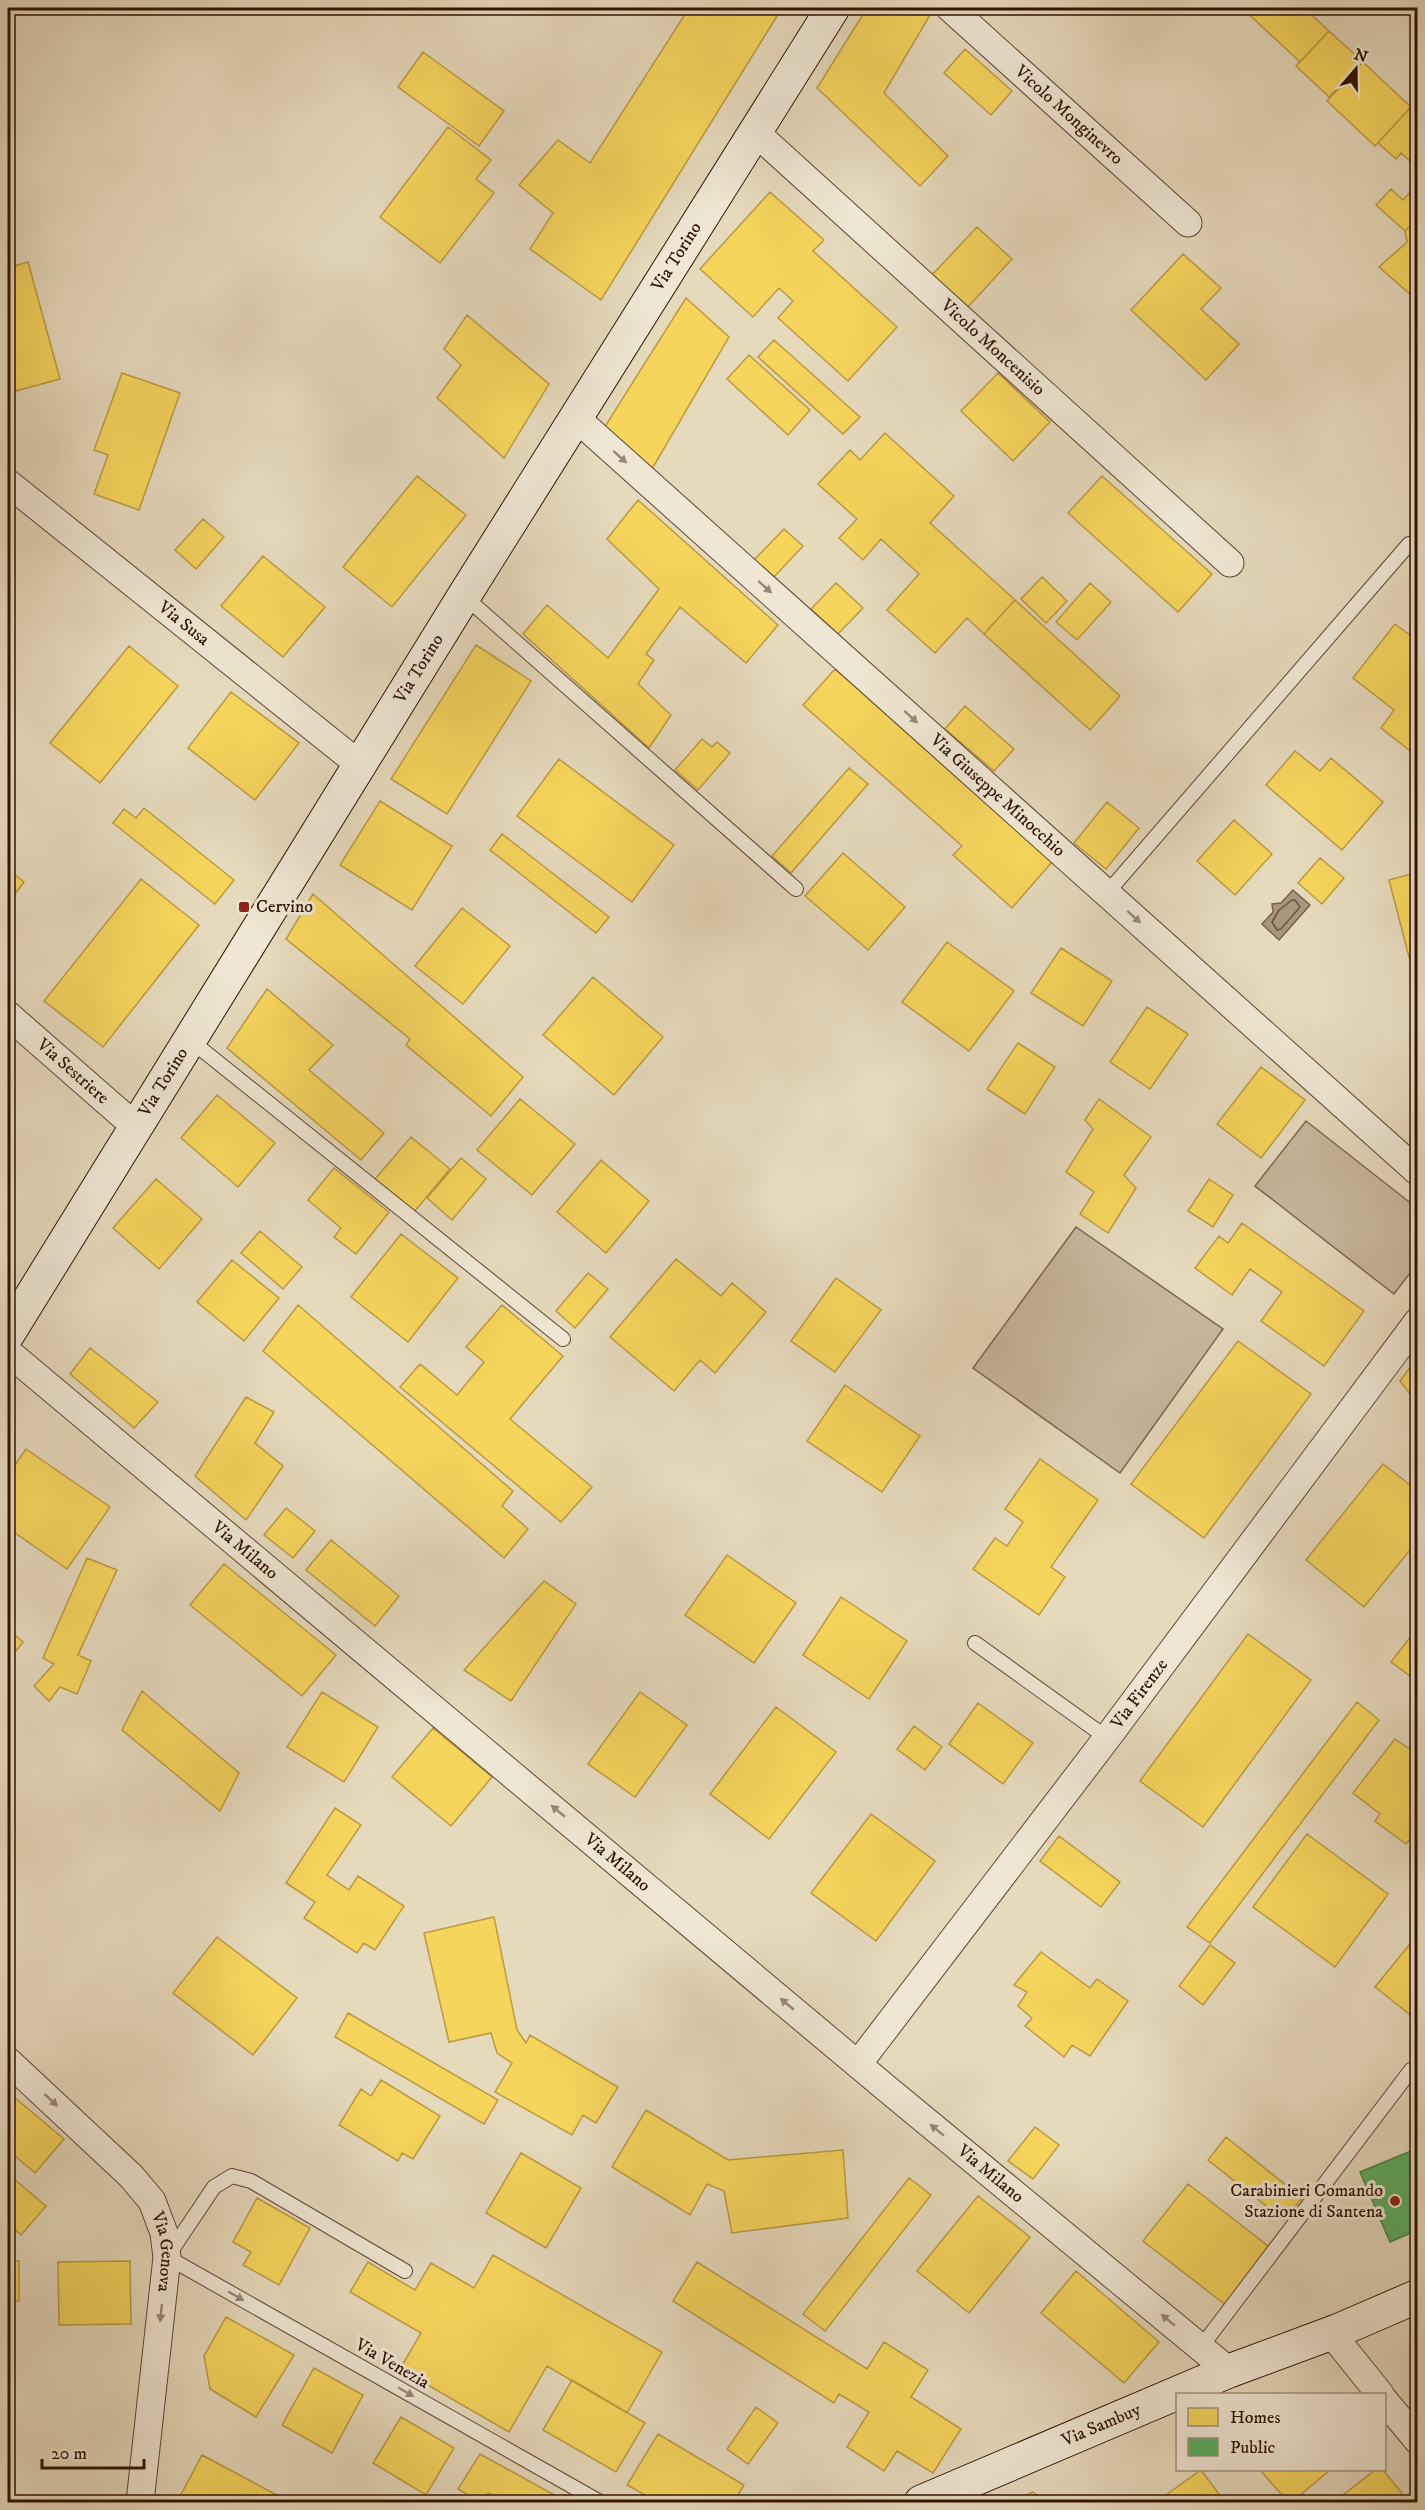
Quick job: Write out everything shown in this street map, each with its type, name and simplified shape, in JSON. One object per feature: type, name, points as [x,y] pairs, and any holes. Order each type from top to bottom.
[{"type":"street","name":"Via Torino","points":[[8,1334],[464,596],[833,8]]},
{"type":"street","name":"Vicolo Monginevro","points":[[950,8],[1188,223]]},
{"type":"street","name":"Vicolo Moncenisio","points":[[755,132],[1230,563]]},
{"type":"street","name":"Via Giuseppe Minocchio","points":[[576,418],[1418,1172]]},
{"type":"street","name":"Via Susa","points":[[8,483],[360,765]]},
{"type":"street","name":"Via Sestriere","points":[[8,1015],[136,1127]]},
{"type":"street","name":"Via Firenze","points":[[858,2064],[1107,1738],[1418,1321]]},
{"type":"street","name":"Via Milano","points":[[8,1352],[858,2064],[1229,2371]]},
{"type":"street","name":"Via Genova","points":[[8,2061],[131,2176],[152,2201],[164,2233],[167,2257],[140,2502]]},
{"type":"street","name":"Via Sambuy","points":[[1177,2393],[1331,2333],[1418,2296]]},
{"type":"street","points":[[1331,2333],[1379,2393]]},
{"type":"street","name":"Via Sambuy","points":[[921,2502],[1176,2394]]},
{"type":"street","points":[[1386,2402],[1418,2441]]},
{"type":"lane","points":[[1107,893],[1409,544]]},
{"type":"lane","points":[[464,596],[796,890]]},
{"type":"lane","points":[[190,1040],[563,1339]]},
{"type":"lane","points":[[975,1643],[1107,1738]]},
{"type":"lane","points":[[1201,2347],[1411,2070]]},
{"type":"lane","points":[[167,2257],[214,2187],[232,2176],[251,2181],[405,2271]]},
{"type":"lane","name":"Via Venezia","points":[[167,2257],[600,2502]]},
{"type":"shaded area","points":[[1306,1121],[1417,1208],[1417,1264],[1394,1294],[1255,1186]]},
{"type":"shaded area","points":[[1076,1227],[1223,1329],[1120,1473],[973,1368]]},
{"type":"water","points":[[1293,890],[1310,905],[1279,940],[1262,924],[1273,912],[1272,904],[1281,903]]},
{"type":"building: Homes","points":[[689,8],[782,8],[601,300],[530,249],[553,213],[519,185],[558,140],[590,163]]},
{"type":"building: Homes","points":[[867,8],[922,8],[930,15],[884,93],[948,156],[920,186],[817,88]]},
{"type":"building: Homes","points":[[1242,8],[1304,8],[1329,31],[1300,62]]},
{"type":"building: Homes","points":[[1329,31],[1363,62],[1329,97],[1296,66]]},
{"type":"building: Homes","points":[[965,49],[1012,91],[991,115],[944,73]]},
{"type":"building: Homes","points":[[423,52],[504,111],[479,146],[398,87]]},
{"type":"building: Homes","points":[[1363,62],[1411,107],[1375,146],[1327,101]]},
{"type":"building: Homes","points":[[1411,107],[1418,113],[1418,168],[1401,153],[1396,159],[1378,143]]},
{"type":"building: Homes","points":[[448,127],[491,160],[476,179],[494,193],[440,263],[380,217]]},
{"type":"building: Homes","points":[[1418,184],[1418,218],[1405,231],[1376,205],[1391,189],[1403,200]]},
{"type":"building: Homes","points":[[770,192],[824,240],[813,251],[897,327],[848,381],[778,318],[793,301],[779,288],[753,317],[700,269]]},
{"type":"building: Homes","points":[[1418,218],[1418,301],[1379,267],[1407,242],[1405,231]]},
{"type":"building: Homes","points":[[977,227],[1012,259],[966,309],[931,276]]},
{"type":"building: Homes","points":[[1183,254],[1221,288],[1201,309],[1239,344],[1206,380],[1131,310]]},
{"type":"building: Homes","points":[[28,262],[60,379],[16,391],[8,360],[8,268]]},
{"type":"building: Homes","points":[[686,298],[729,337],[652,469],[604,428]]},
{"type":"building: Homes","points":[[467,315],[549,384],[504,458],[437,398],[461,365],[444,349]]},
{"type":"building: Homes","points":[[774,340],[860,417],[843,434],[758,357]]},
{"type":"building: Homes","points":[[749,355],[810,410],[788,435],[727,379]]},
{"type":"building: Homes","points":[[122,373],[180,393],[139,510],[94,494],[108,455],[94,450]]},
{"type":"building: Homes","points":[[998,373],[1050,422],[1013,461],[961,411]]},
{"type":"building: Homes","points":[[885,433],[954,496],[930,523],[1015,600],[984,634],[967,618],[935,653],[887,610],[919,574],[881,539],[863,560],[839,538],[857,519],[818,484],[850,450],[860,460]]},
{"type":"building: Homes","points":[[417,476],[466,515],[392,607],[343,567]]},
{"type":"building: Homes","points":[[1102,476],[1212,574],[1178,612],[1068,513]]},
{"type":"building: Homes","points":[[638,500],[778,625],[746,663],[680,607],[646,654],[654,660],[638,684],[671,715],[649,748],[523,634],[547,605],[608,658],[659,589],[607,539]]},
{"type":"building: Homes","points":[[203,519],[224,537],[196,569],[175,550]]},
{"type":"building: Homes","points":[[784,529],[803,546],[773,578],[754,560]]},
{"type":"building: Homes","points":[[263,556],[325,607],[283,657],[221,606]]},
{"type":"building: Homes","points":[[1042,577],[1067,601],[1046,623],[1021,599]]},
{"type":"building: Homes","points":[[836,583],[863,608],[838,634],[811,609]]},
{"type":"building: Homes","points":[[1090,583],[1111,602],[1077,640],[1056,622]]},
{"type":"building: Homes","points":[[1015,600],[1120,696],[1090,730],[984,634]]},
{"type":"building: Homes","points":[[1395,624],[1418,641],[1418,757],[1381,728],[1394,710],[1353,678]]},
{"type":"building: Homes","points":[[476,645],[531,681],[447,814],[391,779]]},
{"type":"building: Homes","points":[[129,646],[178,686],[100,783],[50,743]]},
{"type":"building: Homes","points":[[835,669],[1052,862],[1012,908],[953,855],[962,846],[803,705]]},
{"type":"building: Homes","points":[[231,692],[299,743],[255,800],[188,748]]},
{"type":"building: Homes","points":[[965,706],[1014,749],[994,771],[945,729]]},
{"type":"building: Homes","points":[[702,739],[712,747],[717,742],[730,753],[698,790],[675,770]]},
{"type":"building: Homes","points":[[1295,751],[1320,771],[1331,758],[1383,802],[1342,850],[1266,785]]},
{"type":"building: Homes","points":[[559,759],[674,845],[632,902],[517,816]]},
{"type":"building: Homes","points":[[849,768],[868,784],[791,873],[772,856]]},
{"type":"building: Homes","points":[[380,801],[452,846],[412,910],[340,865]]},
{"type":"building: Homes","points":[[1107,802],[1139,828],[1106,869],[1074,843]]},
{"type":"building: Homes","points":[[144,808],[234,880],[215,904],[113,823],[124,809],[136,818]]},
{"type":"building: Homes","points":[[1234,820],[1272,854],[1235,895],[1197,861]]},
{"type":"building: Homes","points":[[502,834],[609,917],[596,933],[490,850]]},
{"type":"building: Homes","points":[[843,853],[905,907],[868,950],[805,896]]},
{"type":"building: Homes","points":[[1320,858],[1344,878],[1322,904],[1298,883]]},
{"type":"building: Homes","points":[[8,869],[24,882],[8,903]]},
{"type":"building: Homes","points":[[1418,872],[1418,980],[1415,980],[1389,880]]},
{"type":"building: Homes","points":[[141,879],[199,925],[103,1047],[44,1001]]},
{"type":"building: Homes","points":[[313,894],[523,1077],[491,1116],[406,1045],[410,1039],[286,939]]},
{"type":"building: Homes","points":[[462,908],[510,946],[463,1004],[415,966]]},
{"type":"building: Homes","points":[[947,942],[1014,991],[969,1051],[902,1002]]},
{"type":"building: Homes","points":[[1061,948],[1112,981],[1083,1026],[1031,993]]},
{"type":"building: Homes","points":[[593,977],[663,1037],[614,1095],[543,1035]]},
{"type":"building: Homes","points":[[267,989],[333,1045],[309,1070],[384,1133],[361,1160],[227,1048]]},
{"type":"building: Homes","points":[[1147,1007],[1188,1034],[1150,1089],[1110,1062]]},
{"type":"building: Homes","points":[[1018,1043],[1055,1067],[1025,1114],[987,1089]]},
{"type":"building: Homes","points":[[1261,1067],[1305,1100],[1261,1158],[1217,1124]]},
{"type":"building: Homes","points":[[217,1095],[275,1143],[238,1187],[181,1138]]},
{"type":"building: Homes","points":[[520,1099],[575,1144],[532,1195],[477,1150]]},
{"type":"building: Homes","points":[[1099,1099],[1151,1137],[1124,1175],[1136,1188],[1108,1233],[1080,1214],[1094,1192],[1066,1172],[1093,1129],[1085,1120]]},
{"type":"building: Homes","points":[[411,1137],[450,1169],[414,1212],[375,1179]]},
{"type":"building: Homes","points":[[461,1158],[486,1179],[452,1220],[427,1198]]},
{"type":"building: Homes","points":[[601,1160],[649,1201],[606,1253],[557,1212]]},
{"type":"building: Homes","points":[[334,1168],[389,1212],[356,1254],[334,1237],[341,1228],[308,1200]]},
{"type":"building: Homes","points":[[156,1179],[202,1219],[159,1269],[113,1228]]},
{"type":"building: Homes","points":[[1209,1179],[1233,1195],[1213,1227],[1188,1211]]},
{"type":"building: Homes","points":[[1242,1223],[1364,1311],[1324,1366],[1261,1321],[1282,1292],[1250,1269],[1232,1295],[1195,1268],[1219,1236],[1228,1243]]},
{"type":"building: Homes","points":[[260,1231],[302,1267],[283,1289],[241,1253]]},
{"type":"building: Homes","points":[[401,1234],[458,1278],[408,1342],[351,1297]]},
{"type":"building: Homes","points":[[676,1259],[721,1296],[732,1283],[766,1312],[715,1373],[700,1360],[674,1391],[610,1337]]},
{"type":"building: Homes","points":[[232,1260],[279,1298],[244,1341],[197,1302]]},
{"type":"building: Homes","points":[[588,1273],[608,1289],[575,1328],[556,1311]]},
{"type":"building: Homes","points":[[836,1278],[881,1310],[835,1372],[791,1341]]},
{"type":"building: Homes","points":[[298,1305],[513,1491],[502,1506],[528,1529],[504,1558],[263,1351]]},
{"type":"building: Homes","points":[[502,1305],[563,1356],[510,1419],[592,1487],[561,1522],[400,1387],[420,1364],[457,1395],[484,1362],[466,1347]]},
{"type":"building: Homes","points":[[1238,1341],[1311,1394],[1204,1538],[1131,1484]]},
{"type":"building: Homes","points":[[90,1348],[158,1402],[134,1428],[70,1374]]},
{"type":"building: Homes","points":[[1414,1362],[1418,1367],[1418,1404],[1400,1381]]},
{"type":"building: Homes","points":[[845,1385],[920,1436],[882,1492],[807,1441]]},
{"type":"building: Homes","points":[[246,1397],[274,1412],[255,1443],[283,1466],[246,1520],[195,1476]]},
{"type":"building: Homes","points":[[26,1449],[110,1507],[67,1569],[8,1528],[8,1475]]},
{"type":"building: Homes","points":[[1040,1459],[1098,1500],[1051,1567],[1065,1577],[1039,1615],[973,1569],[995,1538],[1007,1546],[1023,1522],[1005,1509]]},
{"type":"building: Homes","points":[[1383,1464],[1418,1491],[1418,1540],[1364,1607],[1306,1560]]},
{"type":"building: Homes","points":[[286,1508],[315,1531],[293,1558],[264,1535]]},
{"type":"building: Homes","points":[[331,1540],[399,1596],[375,1626],[306,1570]]},
{"type":"building: Homes","points":[[727,1555],[796,1603],[754,1663],[685,1615]]},
{"type":"building: Homes","points":[[87,1558],[117,1570],[78,1655],[91,1661],[77,1694],[60,1687],[49,1701],[34,1686],[54,1664],[43,1658]]},
{"type":"building: Homes","points":[[224,1564],[336,1655],[302,1696],[190,1605]]},
{"type":"building: Homes","points":[[544,1581],[576,1604],[511,1701],[464,1670]]},
{"type":"building: Homes","points":[[841,1597],[907,1641],[869,1699],[803,1655]]},
{"type":"building: Homes","points":[[1418,1627],[1418,1665],[1410,1676],[1391,1662]]},
{"type":"building: Homes","points":[[8,1629],[23,1642],[8,1661]]},
{"type":"building: Homes","points":[[1248,1634],[1311,1680],[1203,1827],[1140,1781]]},
{"type":"building: Homes","points":[[142,1691],[239,1773],[220,1811],[122,1730]]},
{"type":"building: Homes","points":[[322,1692],[378,1727],[344,1782],[287,1747]]},
{"type":"building: Homes","points":[[640,1692],[687,1725],[635,1797],[588,1764]]},
{"type":"building: Homes","points":[[1357,1702],[1379,1720],[1210,1943],[1187,1927]]},
{"type":"building: Homes","points":[[978,1703],[1033,1743],[1003,1784],[949,1744]]},
{"type":"building: Homes","points":[[776,1707],[836,1752],[769,1839],[710,1794]]},
{"type":"building: Homes","points":[[914,1726],[942,1747],[925,1770],[897,1749]]},
{"type":"building: Homes","points":[[433,1728],[492,1777],[451,1826],[392,1777]]},
{"type":"building: Homes","points":[[1395,1739],[1418,1755],[1418,1829],[1406,1844],[1375,1821],[1380,1814],[1353,1793]]},
{"type":"building: Homes","points":[[335,1808],[361,1825],[327,1875],[349,1890],[358,1876],[404,1906],[375,1950],[364,1943],[357,1953],[304,1918],[315,1902],[286,1883]]},
{"type":"building: Homes","points":[[871,1814],[935,1861],[876,1941],[811,1893]]},
{"type":"building: Homes","points":[[1307,1834],[1388,1894],[1335,1967],[1253,1907]]},
{"type":"building: Homes","points":[[1059,1836],[1120,1882],[1101,1907],[1040,1861]]},
{"type":"building: Homes","points":[[494,1917],[517,2030],[526,2043],[530,2035],[618,2087],[596,2123],[583,2115],[572,2135],[495,2092],[512,2063],[497,2053],[491,2033],[449,2042],[424,1933]]},
{"type":"building: Homes","points":[[1418,1934],[1418,2021],[1375,1987]]},
{"type":"building: Homes","points":[[217,1937],[297,1998],[253,2055],[173,1993]]},
{"type":"building: Homes","points":[[1210,1945],[1235,1963],[1203,2005],[1179,1986]]},
{"type":"building: Homes","points":[[1041,1952],[1090,1988],[1097,1979],[1128,2001],[1090,2056],[1072,2045],[1064,2057],[1025,2026],[1032,2018],[1018,2006],[1027,1992],[1014,1985]]},
{"type":"building: Homes","points":[[348,2013],[498,2100],[484,2124],[335,2037]]},
{"type":"building: Homes","points":[[381,2080],[440,2116],[413,2159],[402,2153],[398,2161],[339,2125],[361,2089],[371,2096]]},
{"type":"building: Homes","points":[[8,2092],[64,2139],[35,2173],[8,2150]]},
{"type":"building: Homes","points":[[646,2110],[728,2160],[843,2150],[848,2218],[732,2233],[724,2191],[707,2184],[690,2215],[612,2167]]},
{"type":"building: Homes","points":[[1035,2127],[1059,2145],[1033,2179],[1008,2161]]},
{"type":"building: Homes","points":[[1226,2137],[1302,2198],[1284,2220],[1208,2160]]},
{"type":"building: Homes","points":[[521,2153],[581,2188],[546,2248],[486,2213]]},
{"type":"building: Homes","points":[[13,2178],[46,2206],[21,2235],[8,2224],[8,2185]]},
{"type":"building: Homes","points":[[909,2178],[931,2195],[825,2331],[803,2314]]},
{"type":"building: Homes","points":[[1188,2184],[1272,2249],[1227,2306],[1143,2241]]},
{"type":"building: Homes","points":[[978,2196],[1030,2237],[969,2313],[917,2271]]},
{"type":"building: Homes","points":[[257,2198],[310,2228],[279,2285],[243,2265],[251,2252],[233,2242]]},
{"type":"building: Homes","points":[[493,2255],[662,2352],[627,2413],[547,2366],[509,2432],[400,2369],[421,2333],[350,2292],[368,2262],[415,2290],[431,2263],[474,2288]]},
{"type":"building: Homes","points":[[8,2261],[19,2261],[19,2301],[8,2301]]},
{"type":"building: Homes","points":[[130,2261],[131,2324],[59,2325],[58,2262]]},
{"type":"building: Homes","points":[[697,2262],[867,2369],[884,2342],[928,2370],[911,2397],[961,2429],[933,2473],[897,2451],[884,2471],[847,2447],[869,2412],[839,2394],[834,2403],[673,2301]]},
{"type":"building: Homes","points":[[1076,2271],[1159,2342],[1124,2383],[1041,2313]]},
{"type":"building: Homes","points":[[226,2317],[294,2355],[256,2417],[210,2389],[204,2356]]},
{"type":"building: Homes","points":[[314,2368],[363,2395],[332,2453],[282,2425]]},
{"type":"building: Homes","points":[[572,2380],[645,2423],[616,2472],[543,2430]]},
{"type":"building: Homes","points":[[756,2407],[778,2423],[748,2464],[727,2449]]},
{"type":"building: Homes","points":[[401,2417],[454,2448],[426,2495],[373,2463]]},
{"type":"building: Homes","points":[[658,2434],[744,2485],[734,2502],[658,2502],[627,2485]]},
{"type":"building: Homes","points":[[480,2454],[567,2502],[504,2502],[488,2493],[483,2502],[479,2502],[458,2489]]},
{"type":"building: Homes","points":[[202,2455],[288,2501],[288,2502],[177,2502]]},
{"type":"building: Homes","points":[[1202,2471],[1225,2502],[1156,2502]]},
{"type":"building: Homes","points":[[1261,2471],[1329,2471],[1292,2502],[1288,2502]]},
{"type":"building: Homes","points":[[1374,2471],[1384,2471],[1409,2502],[1334,2502]]},
{"type":"building: Homes","points":[[1033,2492],[1045,2502],[1011,2502]]},
{"type":"building: Public","name":"Carabinieri Comando Stazione di Santena","points":[[1418,2148],[1418,2230],[1390,2242],[1360,2172]]},
{"type":"place","name":"Cervino","points":[[244,907]]},
{"type":"place","name":"Carabinieri Comando Stazione di Santena","points":[[1395,2201]]}]
